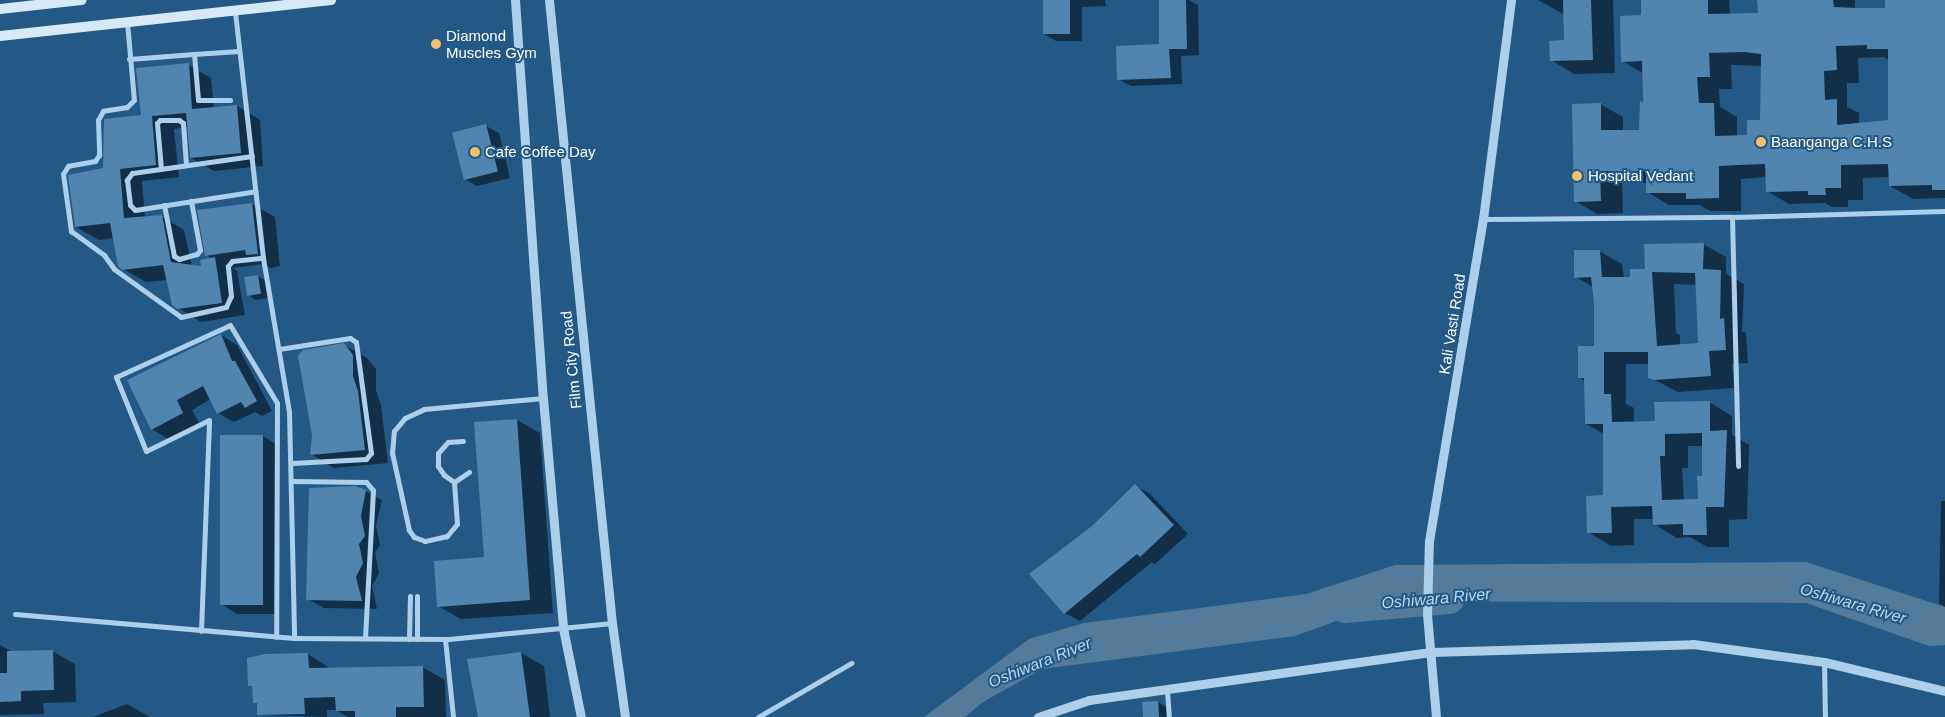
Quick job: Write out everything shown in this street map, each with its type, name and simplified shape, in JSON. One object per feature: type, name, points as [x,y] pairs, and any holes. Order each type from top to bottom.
[{"type":"main road","points":[[0,9],[82,0]]},
{"type":"main road","points":[[0,36],[235,12],[331,0]]},
{"type":"street","name":"Film City Road","points":[[515,0],[542,398],[563,628],[581,717]]},
{"type":"street","name":"Film City Road","points":[[549,0],[612,623],[625,717]]},
{"type":"street","name":"Kali Vasti Road","points":[[1436,717],[1427,615],[1429,541],[1483,219],[1511,0]]},
{"type":"street","points":[[235,12],[263,258],[289,411],[292,463],[294,638]]},
{"type":"street","points":[[127,22],[134,100],[127,107],[103,111],[98,120],[99,155],[95,161],[68,166],[63,174],[71,231],[104,255],[114,269],[181,317],[226,307],[231,296],[228,266],[232,261],[263,258]]},
{"type":"street","points":[[130,59],[239,51]]},
{"type":"street","points":[[194,54],[198,100],[230,100]]},
{"type":"street","points":[[161,169],[157,123],[160,120],[179,120],[183,123],[186,165]]},
{"type":"street","points":[[252,156],[132,173],[127,180],[130,205],[135,210],[256,191]]},
{"type":"street","points":[[164,205],[174,256],[179,259],[197,254],[200,250],[191,201]]},
{"type":"street","points":[[1483,219],[1732,217],[1945,210]]},
{"type":"street","points":[[1732,217],[1738,466]]},
{"type":"street","points":[[202,631],[209,420],[146,450],[116,377],[230,325],[277,403],[276,637]]},
{"type":"street","points":[[279,350],[350,338],[356,342],[371,453],[366,459],[292,463]]},
{"type":"street","points":[[463,441],[448,442],[438,452],[441,470],[454,482],[457,524],[446,536],[425,541],[414,537],[409,530],[392,452],[394,431],[405,418],[424,409],[542,398]]},
{"type":"street","points":[[454,482],[469,472]]},
{"type":"street","points":[[292,481],[366,482],[374,490],[365,638]]},
{"type":"street","points":[[408,639],[410,596]]},
{"type":"street","points":[[417,596],[417,639]]},
{"type":"street","points":[[15,614],[294,638],[445,639],[612,623]]},
{"type":"street","points":[[445,639],[453,717]]},
{"type":"street","points":[[1038,717],[1089,700],[1431,652],[1693,644],[1824,662],[1945,692]]},
{"type":"street","points":[[1824,662],[1825,717]]},
{"type":"street","points":[[758,717],[851,663]]},
{"type":"street","points":[[1167,690],[1169,717]]},
{"type":"water","points":[[1806,562],[1945,607],[1945,645],[1929,646],[1806,603],[1392,601],[1295,636],[1042,669],[983,702],[965,717],[924,717],[1029,639],[1084,623],[1306,594],[1395,565]]},
{"type":"building","points":[[1043,0],[1070,0],[1070,34],[1043,34]]},
{"type":"building","points":[[1159,0],[1186,0],[1187,49],[1169,49],[1171,78],[1117,80],[1116,46],[1159,44]]},
{"type":"building","points":[[1563,0],[1591,0],[1593,60],[1550,61],[1549,41],[1564,40]]},
{"type":"building","points":[[1641,0],[1708,0],[1708,14],[1758,13],[1757,0],[1833,0],[1834,7],[1885,8],[1885,0],[1945,0],[1945,190],[1932,190],[1932,185],[1889,186],[1888,164],[1841,165],[1841,188],[1825,188],[1826,195],[1808,195],[1808,191],[1766,192],[1765,164],[1719,166],[1719,198],[1686,199],[1686,193],[1646,193],[1646,171],[1600,171],[1601,201],[1574,202],[1572,104],[1601,103],[1601,130],[1639,130],[1640,101],[1643,102],[1642,61],[1621,62],[1620,16],[1641,15]],"holes":[[[1867,45],[1867,49],[1888,49],[1888,120],[1837,125],[1837,99],[1825,100],[1824,71],[1837,70],[1836,46]],[[1744,52],[1761,54],[1760,120],[1747,120],[1747,135],[1715,136],[1714,103],[1699,103],[1697,77],[1710,77],[1709,53]]]},
{"type":"building","points":[[189,63],[192,109],[237,105],[241,153],[190,158],[186,113],[152,116],[156,165],[120,169],[124,218],[162,215],[171,262],[201,266],[200,260],[215,257],[222,303],[177,309],[172,305],[163,265],[122,270],[118,266],[110,223],[75,227],[68,175],[103,168],[104,119],[141,115],[136,68]]},
{"type":"building","name":"Cafe Coffee Day","points":[[486,124],[498,172],[464,180],[452,132]]},
{"type":"building","points":[[252,203],[258,254],[246,255],[245,250],[205,256],[197,210]]},
{"type":"building","points":[[1704,243],[1703,269],[1721,270],[1720,319],[1724,318],[1726,350],[1709,351],[1711,376],[1654,380],[1648,378],[1648,352],[1604,352],[1604,394],[1611,394],[1612,422],[1655,421],[1654,402],[1710,401],[1710,431],[1727,430],[1724,507],[1706,507],[1707,535],[1683,535],[1683,524],[1653,525],[1652,506],[1611,507],[1612,533],[1587,533],[1586,496],[1603,495],[1603,424],[1585,424],[1584,378],[1578,378],[1578,346],[1594,346],[1594,304],[1591,277],[1574,278],[1574,250],[1600,250],[1602,277],[1630,277],[1630,269],[1645,269],[1644,244]],"holes":[[[1652,272],[1695,273],[1698,343],[1657,346]],[[1702,433],[1702,476],[1697,476],[1698,499],[1662,500],[1660,456],[1665,456],[1665,434]]]},
{"type":"building","points":[[258,275],[261,294],[247,296],[244,277]]},
{"type":"building","points":[[221,334],[232,361],[235,361],[257,401],[245,408],[241,402],[217,414],[203,386],[177,400],[183,413],[151,430],[127,380]]},
{"type":"building","points":[[344,343],[353,355],[353,376],[358,391],[365,450],[310,455],[312,435],[298,356],[303,350]]},
{"type":"building","points":[[517,419],[530,600],[437,607],[434,561],[484,557],[474,422]]},
{"type":"building","points":[[220,435],[263,435],[263,605],[220,605]]},
{"type":"building","points":[[1135,484],[1174,525],[1140,557],[1137,554],[1064,614],[1029,574],[1092,526]]},
{"type":"building","points":[[355,486],[366,490],[361,516],[365,536],[359,544],[363,563],[356,577],[362,601],[306,600],[309,488]]},
{"type":"building","points":[[53,650],[54,690],[21,691],[21,701],[0,702],[0,673],[7,673],[7,651]]},
{"type":"building","points":[[521,652],[530,717],[478,717],[467,659]]},
{"type":"building","points":[[308,653],[309,668],[423,666],[424,707],[396,707],[396,717],[355,717],[355,711],[336,711],[335,697],[304,698],[305,714],[257,715],[257,703],[253,703],[252,686],[248,686],[247,658],[265,654]]},
{"type":"building","points":[[1158,701],[1159,717],[1143,717],[1142,702]]},
{"type":"waterway","name":"Oshiwara River","points":[[1344,607],[1449,598]]},
{"type":"place","name":"Diamond Muscles Gym","points":[[436,44]]},
{"type":"place","name":"Baanganga C.H.S","points":[[1761,142]]},
{"type":"place","name":"Cafe Coffee Day","points":[[475,152]]},
{"type":"place","name":"Hospital Vedant","points":[[1577,176]]}]
